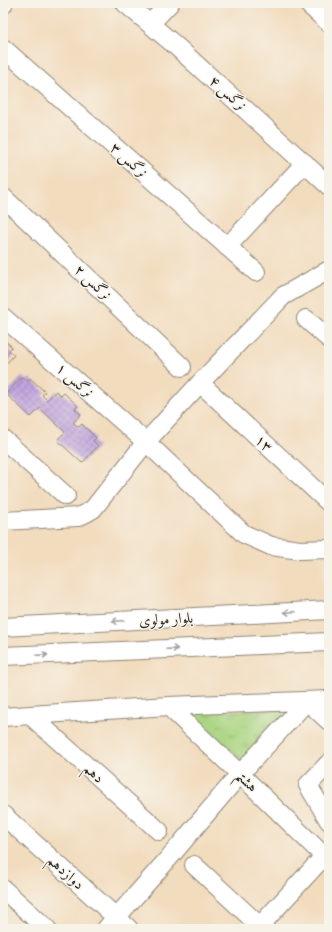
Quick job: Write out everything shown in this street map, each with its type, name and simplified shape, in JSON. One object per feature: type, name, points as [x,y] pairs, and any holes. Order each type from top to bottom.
[{"type":"street","name":"نرگس ۴","points":[[125,3],[176,46],[329,186]]},
{"type":"street","points":[[150,24],[170,3]]},
{"type":"street","points":[[307,3],[329,23]]},
{"type":"street","name":"نرگس ۳","points":[[3,48],[256,272]]},
{"type":"street","points":[[227,246],[305,163]]},
{"type":"street","name":"نرگس ۲","points":[[3,197],[182,367]]},
{"type":"street","points":[[3,521],[78,516],[93,509],[146,442],[283,296],[329,270]]},
{"type":"street","name":"نرگس ۱","points":[[3,317],[146,442],[244,534],[271,546],[300,550],[329,549]]},
{"type":"street","points":[[306,319],[329,340]]},
{"type":"street","name":"۱۳","points":[[200,383],[329,503]]},
{"type":"street","points":[[6,447],[66,496]]},
{"type":"street","name":"بلوار مولوی","points":[[3,627],[329,610]]},
{"type":"street","points":[[85,623],[87,653]]},
{"type":"street","name":"بلوار مولوی","points":[[3,656],[329,642]]},
{"type":"street","points":[[3,717],[168,706],[329,700]]},
{"type":"street","points":[[307,701],[329,722]]},
{"type":"street","points":[[117,925],[168,859],[240,774],[307,701]]},
{"type":"street","name":"هشتم","points":[[168,706],[327,854]]},
{"type":"street","name":"دهم","points":[[30,715],[159,831]]},
{"type":"street","points":[[329,763],[308,785],[329,821]]},
{"type":"street","name":"دوازدهم","points":[[3,815],[117,925]]},
{"type":"street","points":[[194,865],[260,928],[327,854]]},
{"type":"street","points":[[3,889],[47,929]]},
{"type":"green space","points":[[292,709],[243,761],[190,713]]},
{"type":"building","points":[[3,339],[12,347],[9,350],[14,355],[3,367]]},
{"type":"building","points":[[22,377],[28,381],[30,378],[45,392],[42,395],[47,400],[56,391],[61,396],[64,393],[78,406],[75,409],[81,414],[73,423],[79,427],[82,424],[96,438],[93,441],[98,446],[82,463],[57,440],[65,432],[40,408],[31,417],[6,394]]}]
